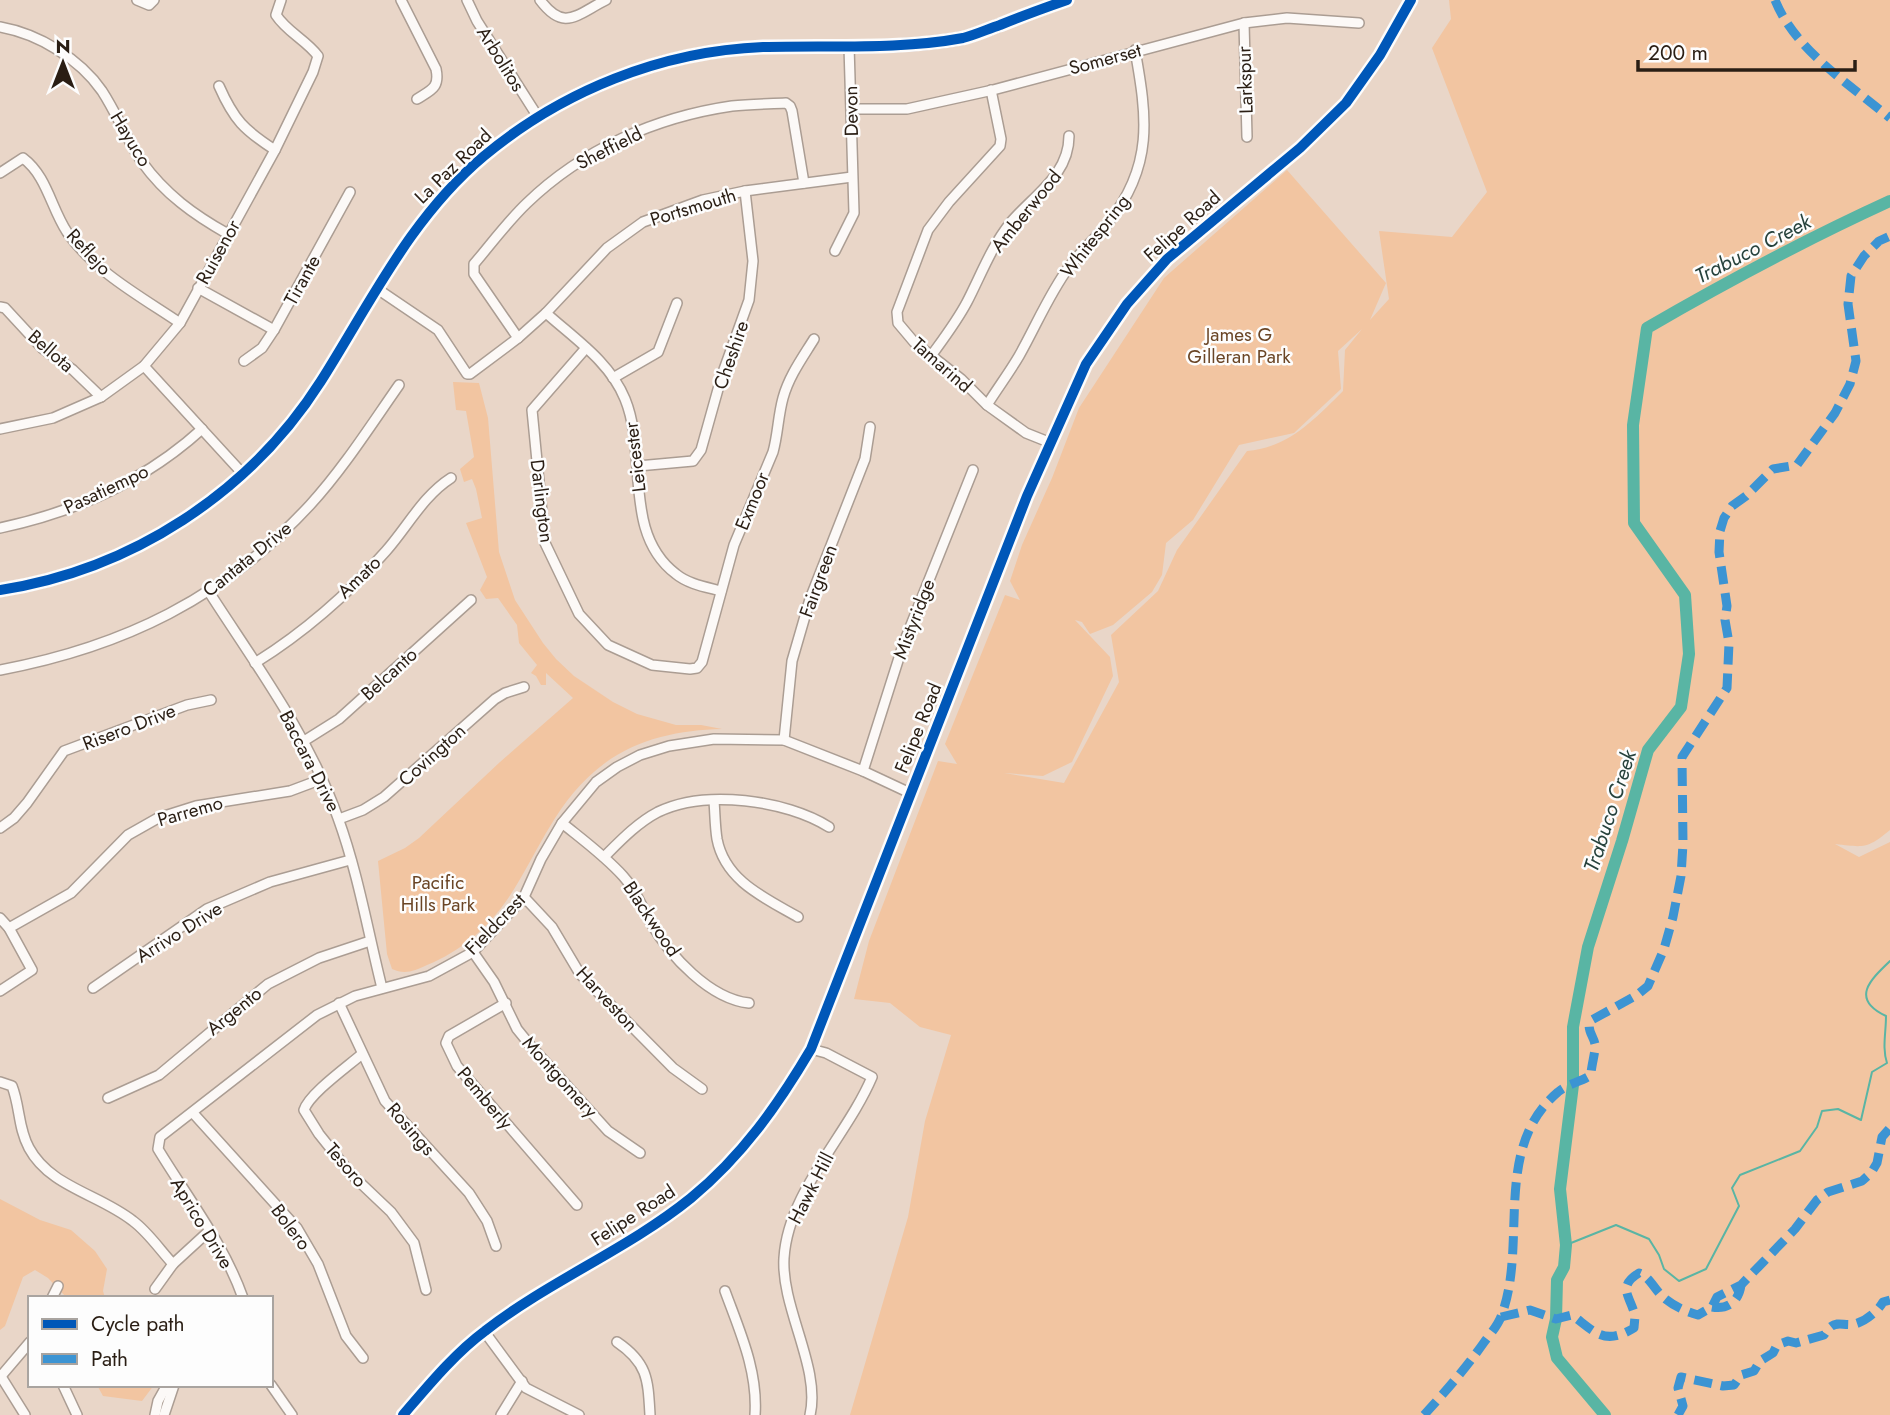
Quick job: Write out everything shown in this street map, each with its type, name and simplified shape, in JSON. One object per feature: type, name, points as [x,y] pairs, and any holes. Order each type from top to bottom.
[{"type":"main road","name":"La Paz Road","points":[[0,590],[65,575],[130,550],[184,519],[243,474],[279,438],[312,395],[415,229],[447,192],[490,152],[538,117],[602,84],[679,59],[745,48],[849,46],[965,37],[1067,0]]},
{"type":"main road","name":"Felipe Road","points":[[403,1415],[444,1369],[484,1331],[649,1228],[691,1198],[763,1124],[811,1049],[909,793],[1051,443],[1086,364],[1127,304],[1167,259],[1300,148],[1346,103],[1374,64],[1411,0]]},
{"type":"street","points":[[137,0],[151,3]]},
{"type":"street","name":"Ruisenor","points":[[0,429],[53,418],[101,397],[144,366],[180,323],[275,150],[313,72],[318,56],[311,47],[282,25],[276,15],[281,0]]},
{"type":"street","points":[[401,0],[436,69],[438,80],[434,88],[417,99]]},
{"type":"street","name":"Arbolitos","points":[[467,0],[477,21],[538,117]]},
{"type":"street","points":[[540,0],[551,14],[566,19],[606,0]]},
{"type":"street","name":"Somerset","points":[[852,109],[907,109],[991,90],[1244,23],[1287,18],[1359,23]]},
{"type":"street","name":"Larkspur","points":[[1244,23],[1247,137]]},
{"type":"street","name":"Hayuco","points":[[0,27],[41,40],[85,69],[102,92],[141,161],[163,187],[194,215],[228,234]]},
{"type":"street","name":"Devon","points":[[849,46],[852,177]]},
{"type":"street","name":"Whitespring","points":[[987,405],[1069,267],[1109,222],[1130,192],[1144,144],[1144,104],[1135,50]]},
{"type":"street","points":[[219,86],[232,115],[258,139],[275,150]]},
{"type":"street","name":"Tamarind","points":[[987,405],[961,379],[914,342],[898,323],[897,312],[928,230],[949,202],[1000,146],[991,90]]},
{"type":"street","name":"Sheffield","points":[[518,338],[474,274],[474,264],[526,203],[570,167],[613,142],[682,116],[734,106],[786,103],[792,111],[804,183]]},
{"type":"street","name":"Amberwood","points":[[931,356],[957,319],[985,262],[1004,232],[1059,171],[1069,150],[1069,136]]},
{"type":"street","name":"Reflejo","points":[[0,173],[23,159],[35,167],[67,231],[89,257],[105,273],[180,323]]},
{"type":"street","points":[[835,251],[853,213],[852,177]]},
{"type":"street","name":"Portsmouth","points":[[376,288],[438,330],[467,374],[470,374],[518,338],[546,313],[607,248],[643,222],[703,200],[745,191],[852,177]]},
{"type":"street","name":"Tirante","points":[[244,361],[262,348],[274,330],[350,191]]},
{"type":"street","name":"Cheshire","points":[[638,466],[694,461],[701,450],[722,375],[750,300],[753,261],[745,191]]},
{"type":"street","points":[[198,288],[274,330]]},
{"type":"street","points":[[613,378],[659,352],[677,303]]},
{"type":"street","name":"Bellota","points":[[0,307],[5,308],[42,348],[73,370],[101,397]]},
{"type":"street","name":"Leicester","points":[[546,313],[603,364],[624,396],[632,419],[642,517],[646,536],[657,555],[677,575],[697,585],[721,591]]},
{"type":"street","name":"Exmoor","points":[[697,668],[702,662],[734,545],[773,452],[783,396],[814,339]]},
{"type":"street","name":"Darlington","points":[[586,348],[532,410],[545,543],[579,614],[608,645],[652,665],[678,669],[697,668]]},
{"type":"street","points":[[144,366],[243,474]]},
{"type":"street","name":"Cantata Drive","points":[[0,670],[45,662],[101,645],[152,624],[209,592],[266,546],[310,504],[399,385]]},
{"type":"street","points":[[987,405],[1026,433],[1051,443]]},
{"type":"street","name":"Fairgreen","points":[[784,740],[792,661],[810,599],[865,459],[870,427]]},
{"type":"street","name":"Pasatiempo","points":[[0,528],[74,508],[130,481],[175,453],[202,429]]},
{"type":"street","name":"Mistyridge","points":[[863,771],[903,645],[973,470]]},
{"type":"street","name":"Amato","points":[[254,663],[303,629],[353,584],[385,552],[429,495],[451,478]]},
{"type":"street","name":"Baccara Drive","points":[[209,592],[304,741],[322,779],[339,819],[382,988]]},
{"type":"street","name":"Belcanto","points":[[304,741],[339,719],[471,600]]},
{"type":"street","name":"Covington","points":[[339,819],[363,810],[384,797],[499,696],[524,688]]},
{"type":"street","name":"Risero Drive","points":[[0,828],[14,818],[27,803],[64,751],[187,705],[211,701]]},
{"type":"street","name":"Fieldcrest","points":[[158,1149],[160,1137],[317,1015],[339,1003],[382,988],[429,976],[473,952],[524,897],[541,859],[562,823],[596,782],[617,767],[640,755],[669,746],[714,739],[784,740]]},
{"type":"street","points":[[784,740],[863,771],[909,793]]},
{"type":"street","name":"Parremo","points":[[9,928],[71,893],[128,835],[158,818],[209,803],[290,791],[322,779]]},
{"type":"street","points":[[714,801],[717,839],[722,857],[732,872],[742,883],[798,917]]},
{"type":"street","points":[[604,857],[639,824],[658,812],[678,805],[714,801],[782,806],[815,818],[829,827]]},
{"type":"street","name":"Blackwood","points":[[562,823],[604,857],[634,890],[652,925],[681,961],[701,980],[723,995],[735,1002],[749,1003]]},
{"type":"street","name":"Arrivo Drive","points":[[93,988],[207,909],[270,882],[350,860]]},
{"type":"street","name":"Harveston","points":[[524,897],[552,927],[580,974],[673,1068],[702,1090]]},
{"type":"street","points":[[0,918],[9,928],[32,970],[0,991]]},
{"type":"street","name":"Argento","points":[[108,1098],[159,1075],[268,984],[319,958],[370,941]]},
{"type":"street","name":"Montgomery","points":[[473,952],[506,1003],[517,1029],[538,1055],[608,1131],[640,1153]]},
{"type":"street","name":"Rosings","points":[[339,1003],[385,1101],[469,1193],[487,1221],[496,1246]]},
{"type":"street","name":"Pemberly","points":[[506,1003],[449,1036],[446,1043],[457,1066],[577,1205]]},
{"type":"street","name":"Hawk Hill","points":[[810,1415],[813,1403],[805,1355],[785,1284],[787,1236],[801,1200],[872,1077],[811,1049]]},
{"type":"street","name":"Tesoro","points":[[362,1054],[304,1106],[304,1110],[319,1134],[351,1174],[391,1212],[414,1243],[426,1290]]},
{"type":"street","points":[[0,1082],[12,1086],[21,1132],[29,1150],[48,1172],[134,1221],[173,1264]]},
{"type":"street","name":"Bolero","points":[[193,1113],[297,1228],[318,1264],[346,1336],[363,1357]]},
{"type":"street","name":"Aprico Drive","points":[[158,1149],[209,1231],[242,1296]]},
{"type":"street","points":[[155,1289],[173,1264],[209,1231]]},
{"type":"street","points":[[53,1296],[58,1286]]},
{"type":"street","points":[[725,1291],[749,1357],[755,1388],[755,1415]]},
{"type":"street","points":[[484,1331],[526,1388],[579,1415]]},
{"type":"street","points":[[617,1342],[634,1353],[648,1377],[650,1415]]},
{"type":"street","points":[[25,1415],[0,1375],[28,1344]]},
{"type":"street","points":[[502,1415],[522,1381]]},
{"type":"street","points":[[64,1387],[77,1415]]},
{"type":"street","points":[[155,1415],[159,1401],[170,1387]]},
{"type":"street","points":[[164,1415],[171,1387]]},
{"type":"street","points":[[272,1387],[292,1415]]},
{"type":"green space","name":"James G Gilleran Park","points":[[1449,0],[1890,0],[1890,830],[1864,846],[1835,844],[1859,857],[1890,842],[1890,1415],[850,1415],[908,1217],[925,1121],[951,1035],[920,1027],[890,1003],[854,999],[869,941],[938,761],[957,764],[945,744],[1005,595],[1020,600],[1010,581],[1022,545],[1079,408],[1164,278],[1287,170],[1386,283],[1370,320],[1389,299],[1379,231],[1452,237],[1487,192],[1432,48],[1451,19]],"holes":[[[1362,329],[1345,350],[1343,391],[1311,421],[1288,438],[1262,449],[1247,451],[1177,550],[1158,591],[1111,635],[1119,682],[1064,783],[1004,773],[1043,776],[1072,762],[1113,676],[1110,657],[1075,620],[1082,622],[1090,634],[1113,625],[1152,592],[1162,575],[1166,543],[1193,520],[1239,445],[1294,433],[1341,389],[1338,351]]]},
{"type":"green space","name":"Pacific Hills Park","points":[[453,382],[479,383],[488,418],[499,552],[515,600],[543,643],[574,676],[613,702],[637,714],[676,725],[701,725],[722,729],[661,737],[632,747],[605,763],[588,777],[561,809],[509,897],[483,928],[462,946],[439,960],[401,972],[392,969],[387,954],[378,861],[419,838],[573,698],[546,673],[546,685],[541,685],[531,673],[537,665],[519,643],[517,625],[498,598],[486,599],[480,590],[487,577],[466,523],[482,518],[472,479],[464,482],[460,469],[474,457],[466,411],[456,410]]},
{"type":"green space","points":[[0,1199],[40,1220],[71,1230],[95,1251],[107,1269],[104,1296],[65,1296],[48,1278],[35,1270],[23,1277],[5,1326],[0,1330]]},
{"type":"green space","points":[[98,1387],[152,1387],[142,1401],[103,1396]]},
{"type":"waterway","name":"Trabuco Creek","points":[[1605,1415],[1557,1358],[1552,1337],[1556,1319],[1557,1280],[1564,1267],[1566,1245],[1560,1189],[1573,1085],[1573,1027],[1588,947],[1648,750],[1681,707],[1689,654],[1685,595],[1634,523],[1633,425],[1647,328],[1828,230],[1890,201]]},
{"type":"waterway","points":[[1566,1245],[1616,1225],[1649,1239],[1664,1269],[1679,1281],[1706,1269],[1739,1206],[1732,1188],[1740,1175],[1800,1151],[1817,1127],[1822,1111],[1838,1109],[1861,1120],[1872,1072],[1887,1063],[1884,1046],[1886,1016],[1869,1003],[1867,989],[1870,982],[1890,961]]},
{"type":"marked path","points":[[1775,0],[1784,18],[1809,50],[1890,118]]},
{"type":"marked path","points":[[1424,1415],[1471,1361],[1501,1318],[1509,1286],[1518,1168],[1525,1140],[1538,1115],[1558,1092],[1591,1075],[1595,1047],[1590,1021],[1648,986],[1664,949],[1681,876],[1682,757],[1727,688],[1727,606],[1719,552],[1724,518],[1732,506],[1773,469],[1797,465],[1835,413],[1850,384],[1856,361],[1848,304],[1851,276],[1864,256],[1879,241],[1890,236]]},
{"type":"marked path","points":[[1501,1317],[1530,1310],[1556,1319],[1572,1315],[1600,1335],[1615,1336],[1634,1328],[1635,1316],[1627,1288],[1628,1283],[1639,1273],[1667,1300],[1698,1315],[1712,1307],[1717,1297],[1741,1285],[1795,1229],[1817,1200],[1828,1192],[1862,1181],[1871,1173],[1877,1163],[1882,1137],[1890,1128]]},
{"type":"marked path","points":[[1712,1307],[1718,1308],[1732,1303],[1738,1296],[1741,1285]]},
{"type":"marked path","points":[[1678,1415],[1683,1406],[1678,1388],[1681,1377],[1723,1386],[1734,1385],[1741,1375],[1754,1371],[1760,1361],[1773,1353],[1777,1345],[1824,1335],[1835,1324],[1859,1323],[1883,1302],[1890,1300]]},
{"type":"cycle path","points":[[0,590],[48,580],[95,565],[140,545],[183,520],[223,491],[259,458],[292,421],[321,381],[394,262],[435,206],[484,156],[546,112],[614,79],[687,57],[763,47],[889,46],[939,42],[963,38],[1067,0]]},
{"type":"cycle path","points":[[403,1415],[452,1360],[485,1331],[535,1296],[641,1233],[691,1198],[727,1165],[772,1110],[811,1049],[1027,496],[1086,364],[1127,304],[1167,259],[1300,148],[1346,103],[1380,55],[1411,0]]}]
